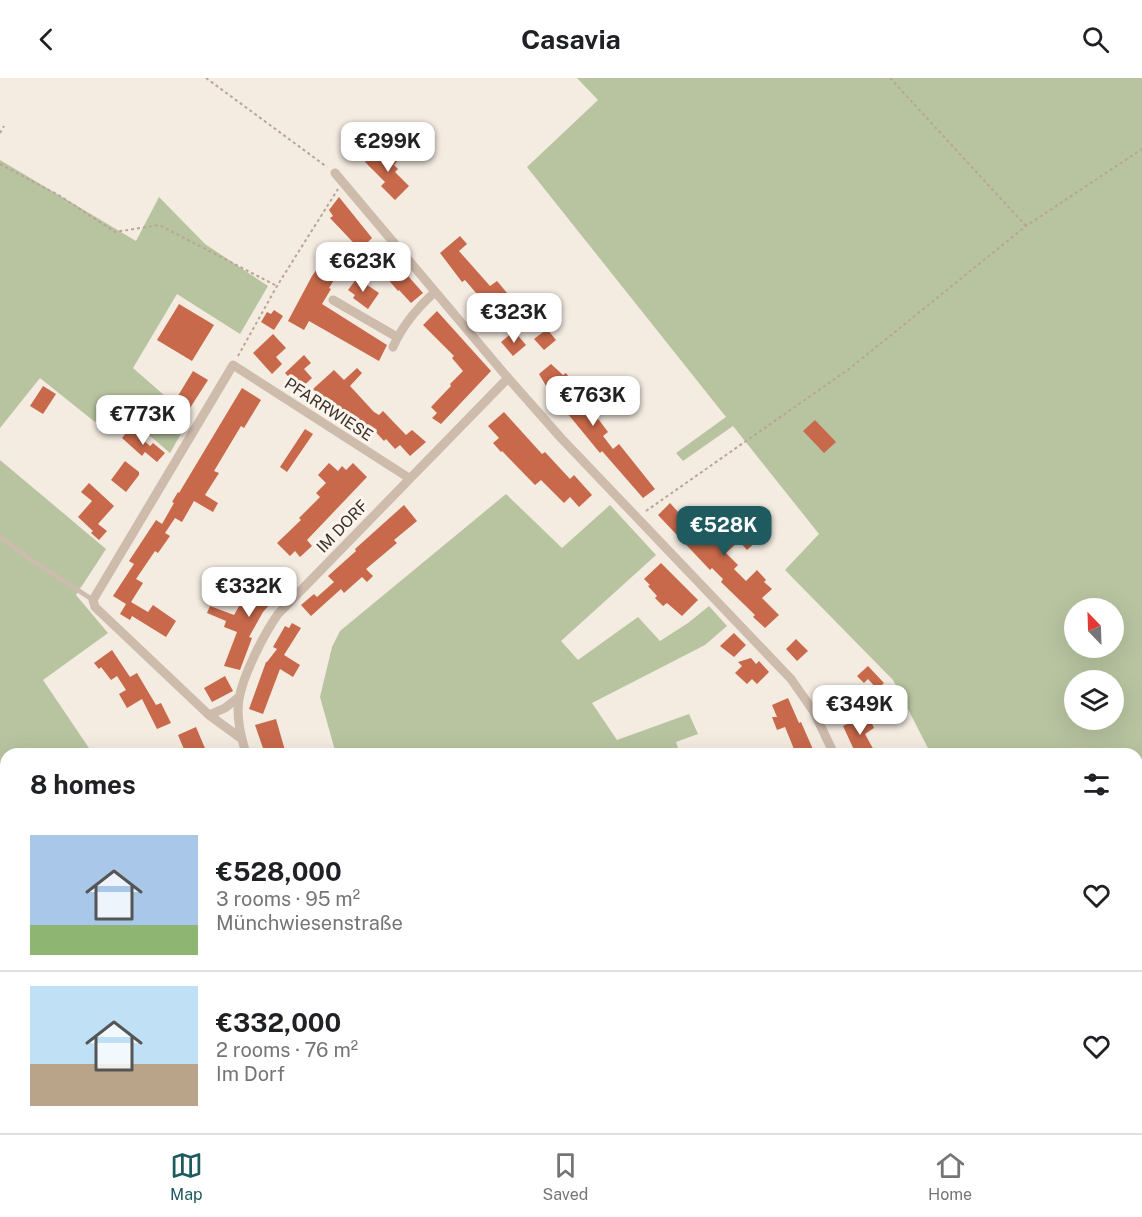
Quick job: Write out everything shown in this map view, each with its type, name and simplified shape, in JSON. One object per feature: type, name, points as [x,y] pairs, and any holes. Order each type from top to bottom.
[{"type":"street","points":[[335,173],[508,378],[636,518],[791,679],[814,712],[831,748]]},
{"type":"street","points":[[393,347],[411,315],[435,292]]},
{"type":"street","points":[[333,300],[397,337]]},
{"type":"street","points":[[233,365],[93,600],[95,607],[209,715],[242,739]]},
{"type":"street","name":"PFARRWIESE","points":[[233,365],[409,478]]},
{"type":"street","name":"IM DORF","points":[[244,748],[239,725],[239,697],[261,644],[278,614],[508,378]]},
{"type":"street","points":[[209,715],[225,708],[239,697]]},
{"type":"lane","points":[[0,537],[93,600]]},
{"type":"path","points":[[206,78],[335,173]]},
{"type":"path","points":[[890,78],[1026,226]]},
{"type":"path","points":[[0,133],[4,126]]},
{"type":"path","points":[[636,518],[849,369],[1026,226],[1142,149]]},
{"type":"path","points":[[0,164],[60,196],[115,232],[159,225],[277,286]]},
{"type":"path","points":[[233,365],[277,286],[342,181]]},
{"type":"green space","points":[[577,78],[1142,78],[1142,748],[928,748],[893,680],[785,570],[819,534],[733,426],[683,461],[676,453],[726,417],[527,167],[598,100]]},
{"type":"green space","points":[[0,160],[136,241],[159,197],[205,244],[268,286],[240,334],[177,294],[133,368],[190,418],[170,453],[113,404],[95,422],[40,378],[0,428]]},
{"type":"green space","points":[[0,460],[106,549],[76,595],[108,633],[43,680],[89,748],[0,748]]},
{"type":"green space","points":[[506,494],[562,548],[610,505],[656,555],[561,641],[578,660],[638,617],[660,641],[709,606],[727,626],[705,645],[592,703],[617,740],[689,714],[698,734],[676,742],[678,748],[334,748],[320,697],[332,647],[340,631]]},
{"type":"building","points":[[378,149],[384,156],[389,151],[398,160],[394,165],[398,169],[395,172],[409,186],[395,200],[381,186],[385,182],[365,162]]},
{"type":"building","points":[[339,197],[372,238],[368,242],[381,257],[387,252],[423,293],[411,303],[374,263],[371,266],[365,259],[367,257],[330,218],[333,216],[329,210]]},
{"type":"building","points":[[460,236],[467,244],[459,251],[490,286],[497,281],[517,305],[511,309],[520,320],[507,330],[465,280],[462,282],[440,253]]},
{"type":"building","points":[[325,258],[341,269],[322,304],[387,345],[379,361],[309,321],[304,330],[288,321],[312,276]]},
{"type":"building","points":[[357,278],[379,293],[368,309],[353,298],[355,295],[348,290]]},
{"type":"building","points":[[179,304],[214,325],[192,361],[157,340]]},
{"type":"building","points":[[274,310],[283,316],[274,330],[261,322],[267,312],[271,314]]},
{"type":"building","points":[[437,311],[491,371],[441,424],[432,418],[437,413],[431,407],[463,371],[452,358],[454,356],[423,325]]},
{"type":"building","points":[[547,329],[556,340],[544,350],[534,339]]},
{"type":"building","points":[[514,331],[526,345],[513,356],[501,342]]},
{"type":"building","points":[[273,334],[286,348],[276,357],[282,364],[272,374],[253,353]]},
{"type":"building","points":[[304,355],[311,363],[304,369],[312,378],[300,389],[285,373]]},
{"type":"building","points":[[551,364],[563,375],[566,373],[608,432],[603,436],[613,449],[619,444],[655,489],[643,498],[602,451],[600,453],[549,391],[539,374]]},
{"type":"building","points":[[357,368],[362,373],[350,386],[374,412],[379,415],[383,411],[406,435],[412,430],[426,442],[410,456],[400,445],[395,449],[386,439],[384,441],[369,425],[366,427],[360,420],[355,425],[332,400],[328,405],[313,389],[334,370],[344,380]]},
{"type":"building","points":[[193,371],[208,380],[190,408],[176,399]]},
{"type":"building","points":[[43,386],[56,394],[43,414],[30,406]]},
{"type":"building","points":[[242,388],[261,400],[244,428],[241,426],[214,471],[219,473],[205,495],[218,503],[213,512],[194,501],[182,522],[175,518],[165,533],[170,536],[158,553],[155,551],[136,579],[143,583],[131,602],[148,612],[153,605],[176,621],[166,637],[132,616],[130,620],[120,614],[126,604],[113,596],[134,564],[129,561],[156,520],[162,524],[174,503],[172,502]]},
{"type":"building","points":[[504,412],[542,454],[545,452],[570,479],[574,475],[592,495],[579,507],[570,497],[564,503],[541,480],[535,485],[493,443],[499,438],[488,426]]},
{"type":"building","points":[[815,420],[836,442],[824,453],[803,431]]},
{"type":"building","points":[[130,428],[150,446],[153,443],[165,453],[157,462],[145,452],[142,456],[122,438]]},
{"type":"building","points":[[305,429],[313,434],[287,472],[280,467]]},
{"type":"building","points":[[125,461],[139,472],[126,492],[111,480]]},
{"type":"building","points":[[329,463],[338,471],[342,466],[346,470],[353,463],[367,477],[307,540],[312,546],[300,557],[295,551],[290,556],[277,543],[301,520],[299,518],[320,497],[316,493],[326,483],[318,475]]},
{"type":"building","points":[[89,483],[114,506],[98,524],[107,531],[99,540],[78,517],[92,501],[81,492]]},
{"type":"building","points":[[670,503],[679,513],[686,506],[711,534],[729,518],[739,529],[742,531],[745,529],[750,534],[764,522],[770,529],[747,550],[739,541],[726,553],[738,565],[734,569],[746,581],[757,570],[766,580],[764,582],[772,589],[762,598],[779,615],[765,628],[721,582],[723,579],[712,568],[710,570],[658,515]]},
{"type":"building","points":[[404,505],[417,521],[394,540],[397,543],[366,569],[373,576],[367,582],[362,577],[344,593],[341,589],[311,616],[301,605],[314,594],[317,597],[334,582],[328,576]]},
{"type":"building","points":[[661,563],[698,600],[682,616],[667,603],[663,606],[655,598],[657,596],[644,579]]},
{"type":"building","points":[[285,568],[294,578],[263,612],[249,637],[252,638],[240,670],[224,666],[237,632],[224,627],[226,621],[207,613],[210,606],[234,615],[245,596],[254,601]]},
{"type":"building","points":[[292,623],[301,628],[284,655],[300,665],[293,677],[280,669],[263,714],[249,709],[266,662],[277,649],[273,647],[285,626],[289,628]]},
{"type":"building","points":[[734,633],[746,645],[734,657],[720,646]]},
{"type":"building","points":[[796,639],[808,651],[797,661],[786,649]]},
{"type":"building","points":[[112,650],[130,677],[137,673],[156,705],[161,703],[171,723],[157,729],[142,699],[127,708],[119,694],[126,690],[117,676],[111,680],[101,667],[99,669],[94,663]]},
{"type":"building","points":[[751,658],[756,664],[759,661],[769,672],[757,684],[752,679],[747,684],[735,673],[742,666],[738,662]]},
{"type":"building","points":[[868,666],[884,683],[877,689],[868,679],[864,683],[857,676]]},
{"type":"building","points":[[225,676],[233,691],[212,702],[204,688]]},
{"type":"building","points":[[840,688],[842,691],[845,689],[851,699],[833,709],[826,696]]},
{"type":"building","points":[[788,698],[812,748],[794,748],[785,727],[777,730],[772,717],[777,717],[772,705]]},
{"type":"building","points":[[860,718],[862,723],[870,719],[874,728],[865,734],[873,748],[853,748],[843,726]]},
{"type":"building","points":[[276,719],[284,748],[263,748],[255,725]]},
{"type":"building","points":[[196,727],[205,748],[183,748],[178,735]]}]
